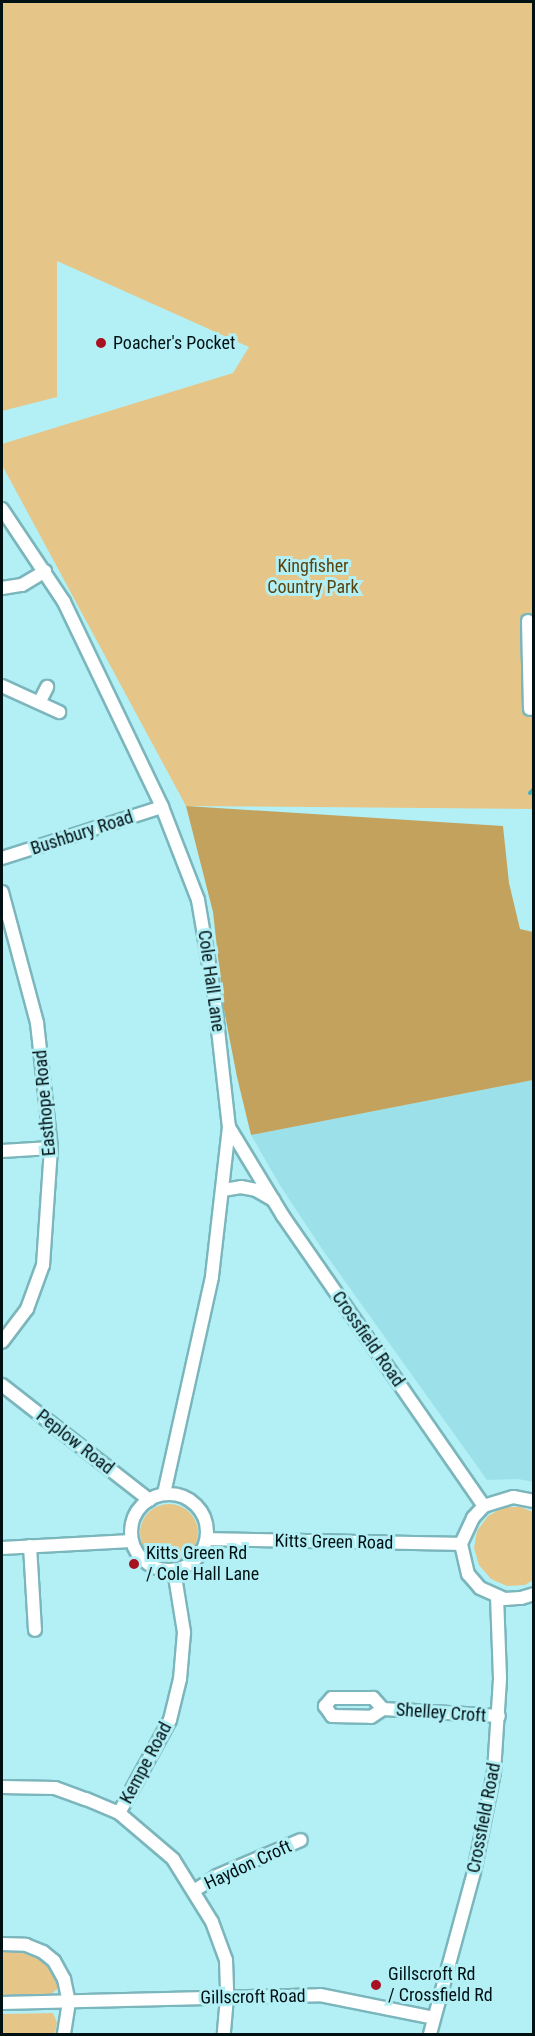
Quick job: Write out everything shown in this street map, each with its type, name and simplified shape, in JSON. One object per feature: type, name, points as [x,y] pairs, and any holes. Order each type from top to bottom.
[{"type":"street","name":"Cole Hall Lane","points":[[2,509],[64,602],[162,807],[198,900],[214,994],[229,1127],[223,1190],[212,1277],[164,1494]]},
{"type":"street","points":[[2,588],[22,585],[45,571]]},
{"type":"street","points":[[528,621],[532,664],[530,709]]},
{"type":"street","points":[[2,686],[40,701],[59,712]]},
{"type":"street","points":[[40,701],[46,687]]},
{"type":"street","name":"Bushbury Road","points":[[2,858],[162,807]]},
{"type":"street","name":"Easthope Road","points":[[2,892],[37,1023],[51,1148],[42,1265],[27,1309],[2,1342]]},
{"type":"street","name":"Crossfield Road","points":[[229,1127],[274,1201],[484,1506]]},
{"type":"street","points":[[2,1151],[51,1148]]},
{"type":"street","name":"Crossfield Road","points":[[223,1190],[241,1187],[256,1190],[274,1201]]},
{"type":"street","name":"Peplow Road","points":[[2,1385],[149,1500]]},
{"type":"street","points":[[164,1494],[180,1495],[200,1508],[207,1526],[207,1539],[198,1558],[187,1566],[174,1570],[162,1570],[148,1564],[138,1555],[131,1542],[133,1518],[149,1500],[164,1494]]},
{"type":"street","points":[[534,1501],[513,1497],[484,1506],[473,1518],[461,1544],[468,1574],[480,1588],[496,1596],[511,1599],[534,1594]]},
{"type":"street","name":"Kitts Green Road","points":[[207,1539],[461,1544]]},
{"type":"street","points":[[2,1548],[131,1542]]},
{"type":"street","points":[[30,1546],[35,1630]]},
{"type":"street","name":"Kempe Road","points":[[119,1813],[170,1720],[180,1679],[184,1632],[174,1570]]},
{"type":"street","name":"Crossfield Road","points":[[430,2034],[474,1872],[494,1772],[499,1716],[496,1596]]},
{"type":"street","name":"Shelley Croft","points":[[383,1709],[499,1716]]},
{"type":"street","points":[[2,1787],[55,1788],[119,1813],[173,1858],[195,1890],[212,1922],[226,1960],[228,1997],[224,2034]]},
{"type":"street","name":"Haydon Croft","points":[[195,1890],[217,1876],[301,1840]]},
{"type":"street","points":[[2,1944],[26,1945],[48,1956],[64,1979],[69,2002],[64,2034]]},
{"type":"street","name":"Gillscroft Road","points":[[2,2003],[320,1995],[434,2018]]},
{"type":"shaded area","points":[[186,806],[503,826],[509,883],[520,929],[533,932],[533,1080],[251,1135],[224,1010],[213,912]]},
{"type":"shaded area","points":[[533,1080],[533,1482],[518,1479],[487,1480],[324,1252],[281,1187],[251,1135]]},
{"type":"green space","name":"Kingfisher Country Park","points":[[2,2],[533,2],[533,809],[186,806],[2,465],[2,444],[233,373],[249,347],[57,261],[57,397],[2,411]]},
{"type":"green space","points":[[169,1504],[185,1509],[193,1517],[198,1533],[193,1549],[185,1557],[169,1562],[153,1557],[145,1549],[140,1533],[145,1517],[153,1509]]},
{"type":"green space","points":[[504,1507],[521,1507],[533,1512],[533,1580],[525,1585],[507,1586],[491,1579],[479,1565],[474,1548],[477,1531],[488,1516]]},
{"type":"green space","points":[[2,1948],[29,1949],[47,1959],[58,1979],[57,1989],[50,1995],[2,1998]]},
{"type":"green space","points":[[53,2013],[57,2023],[55,2034],[2,2034],[2,2014]]},
{"type":"waterway","points":[[530,793],[534,789]]},
{"type":"place","name":"Poacher's Pocket","points":[[101,343]]},
{"type":"place","name":"Kitts Green Rd / Cole Hall Lane","points":[[134,1564]]},
{"type":"place","name":"Gillscroft Rd / Crossfield Rd","points":[[376,1985]]}]
